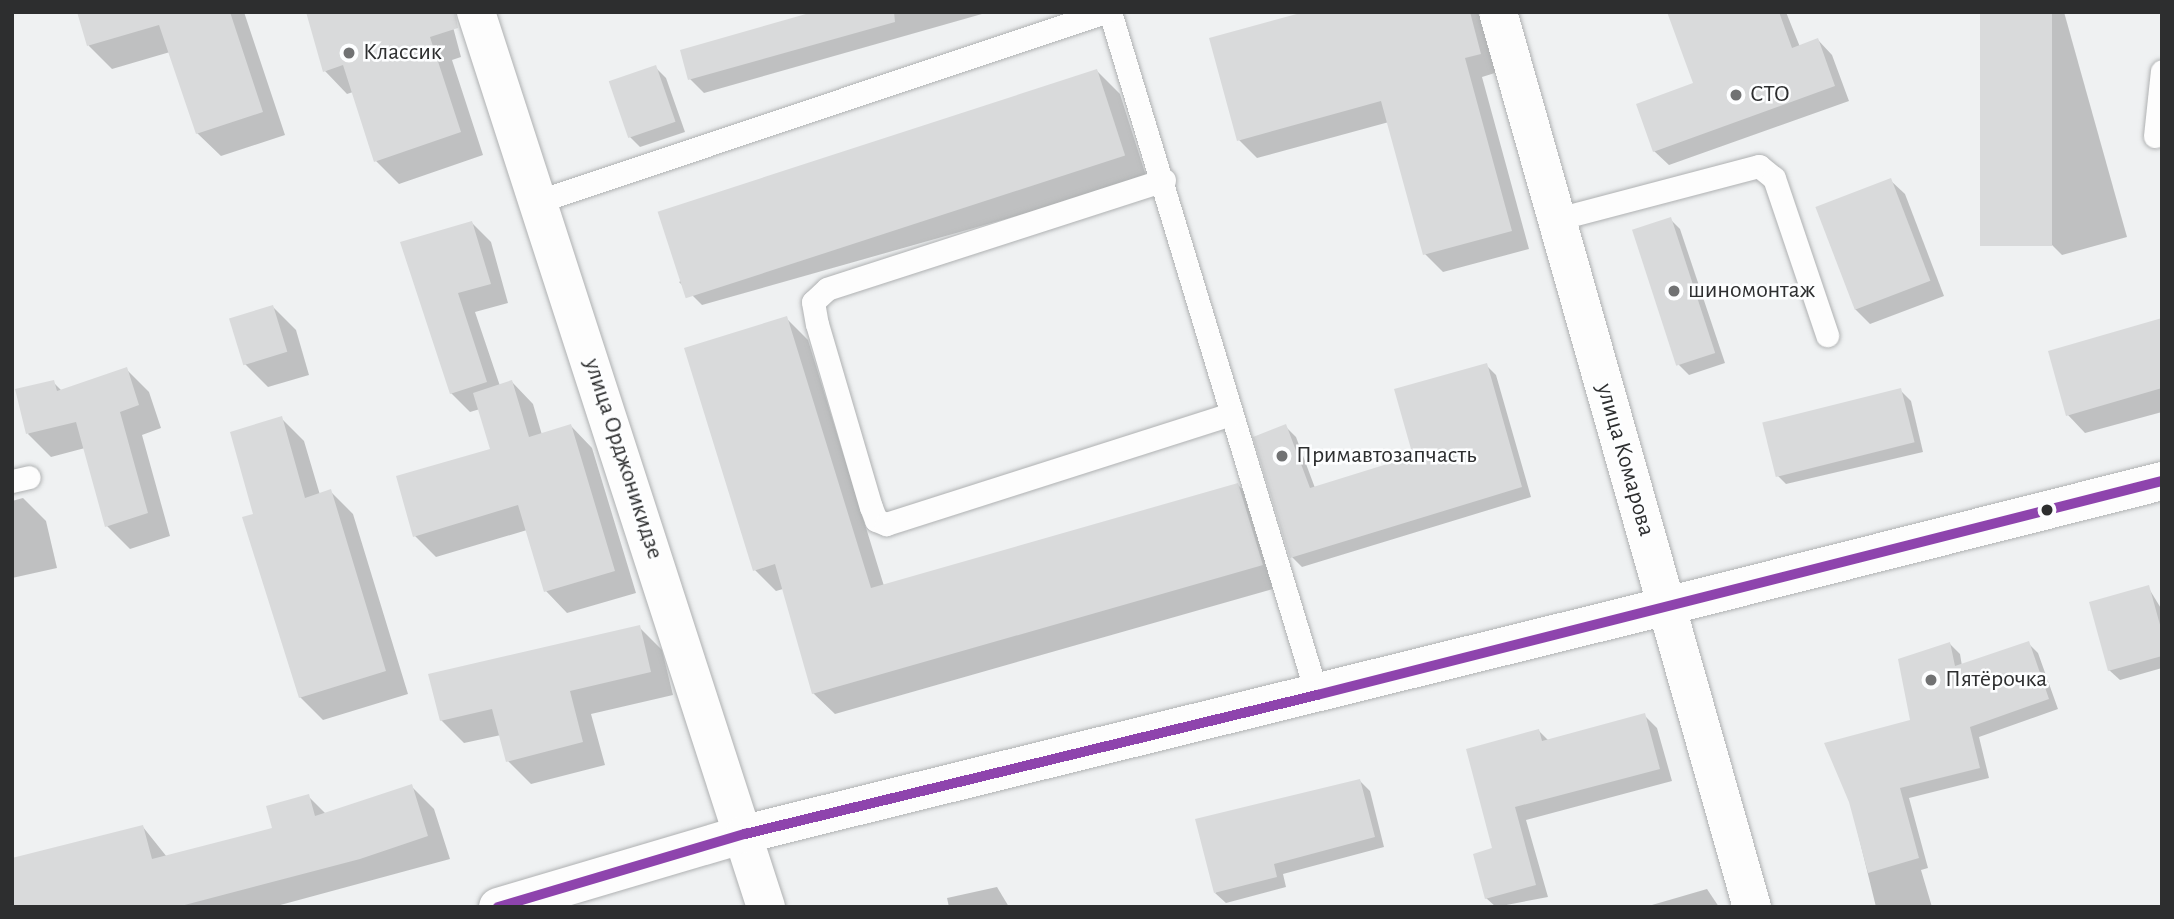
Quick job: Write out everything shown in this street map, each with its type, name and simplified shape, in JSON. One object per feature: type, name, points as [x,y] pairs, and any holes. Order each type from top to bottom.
[{"type":"main road","name":"улица Орджоникидзе","points":[[476,12],[745,834],[766,907]]},
{"type":"main road","name":"улица Комарова","points":[[1498,12],[1752,907]]},
{"type":"main road","points":[[498,907],[745,834],[1317,695],[2162,481]]},
{"type":"lane","points":[[539,201],[1107,12],[1164,180],[1231,414],[1317,695]]},
{"type":"lane","points":[[2155,136],[2162,71]]},
{"type":"lane","points":[[1557,219],[1759,166],[1774,178],[1827,335]]},
{"type":"lane","points":[[1164,180],[827,289],[813,302],[817,324],[871,507],[876,520],[886,524],[1231,414]]},
{"type":"building","points":[[77,12],[230,12],[263,112],[196,134],[159,25],[87,46]]},
{"type":"building","points":[[306,12],[455,12],[458,28],[430,37],[461,132],[374,162],[343,65],[323,72]]},
{"type":"building","points":[[813,12],[894,12],[895,22],[688,80],[680,50]]},
{"type":"building","points":[[1304,12],[1470,12],[1481,54],[1465,58],[1512,231],[1423,255],[1381,101],[1237,141],[1209,38]]},
{"type":"building","name":"СТО","points":[[1667,12],[1779,12],[1792,48],[1818,38],[1835,86],[1653,152],[1636,104],[1693,83]]},
{"type":"building","points":[[1980,12],[2052,12],[2052,246],[1980,246]]},
{"type":"building","points":[[656,65],[676,122],[628,138],[609,81]]},
{"type":"building","points":[[1097,69],[1125,156],[686,298],[658,212]]},
{"type":"building","points":[[1891,178],[1930,281],[1855,310],[1815,207]]},
{"type":"building","name":"шиномонтаж","points":[[1671,217],[1715,353],[1676,366],[1632,230]]},
{"type":"building","points":[[472,221],[491,284],[458,293],[487,382],[450,394],[400,242]]},
{"type":"building","points":[[273,305],[287,352],[243,365],[229,318]]},
{"type":"building","points":[[787,316],[871,588],[1238,483],[1263,565],[812,694],[775,564],[753,571],[684,348]]},
{"type":"building","points":[[2162,318],[2162,388],[2066,416],[2048,351]]},
{"type":"building","points":[[1487,363],[1522,487],[1290,558],[1253,437],[1286,424],[1310,488],[1413,456],[1394,389]]},
{"type":"building","points":[[127,367],[139,405],[120,412],[148,513],[105,527],[76,422],[26,434],[15,389],[54,380],[57,391]]},
{"type":"building","points":[[512,380],[529,437],[571,424],[615,571],[544,592],[518,505],[413,537],[396,476],[490,449],[473,393]]},
{"type":"building","points":[[1901,388],[1915,442],[1776,477],[1762,423]]},
{"type":"building","points":[[282,416],[305,498],[331,489],[386,671],[299,698],[242,517],[253,514],[230,432]]},
{"type":"building","points":[[2149,585],[2162,632],[2162,656],[2108,671],[2089,602]]},
{"type":"building","points":[[640,625],[651,672],[570,691],[583,742],[506,762],[492,709],[440,721],[428,674]]},
{"type":"building","points":[[2029,641],[2049,699],[1970,727],[1980,768],[1900,788],[1919,858],[1868,873],[1849,802],[1824,743],[1910,720],[1898,659],[1950,642],[1955,666]]},
{"type":"building","points":[[1645,713],[1660,769],[1515,807],[1536,885],[1485,899],[1473,854],[1492,848],[1466,749],[1539,729],[1542,741]]},
{"type":"building","points":[[1360,779],[1375,837],[1274,864],[1277,877],[1214,893],[1195,819]]},
{"type":"building","points":[[412,784],[428,836],[360,859],[177,907],[12,907],[12,858],[143,825],[152,859],[272,828],[266,806],[309,794],[315,816]]},
{"type":"transit line","points":[[498,907],[745,834],[1317,695],[2162,481]]},
{"type":"place","name":"Классик","points":[[349,53]]},
{"type":"place","name":"СТО","points":[[1736,95]]},
{"type":"place","name":"шиномонтаж","points":[[1674,291]]},
{"type":"place","name":"Примавтозапчасть","points":[[1282,456]]},
{"type":"place","name":"Пятёрочка","points":[[1931,680]]}]
